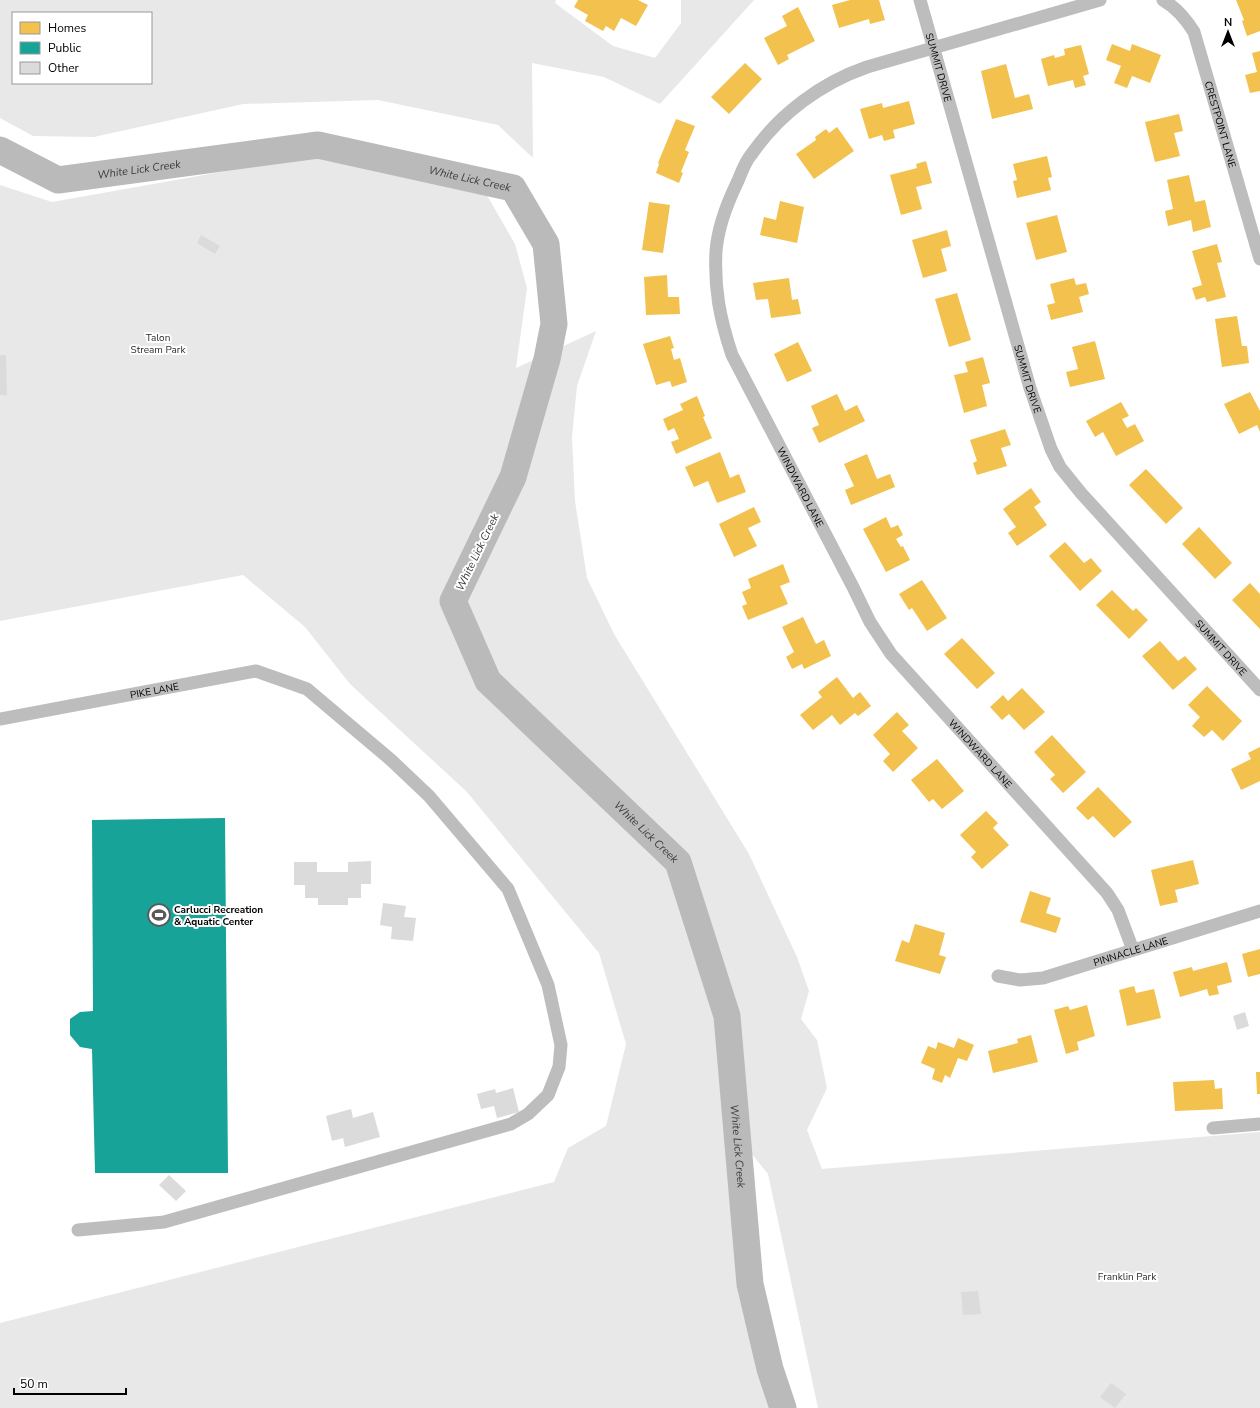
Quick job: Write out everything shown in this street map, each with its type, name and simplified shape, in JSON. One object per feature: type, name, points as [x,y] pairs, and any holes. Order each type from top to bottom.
[{"type":"street","name":"SUMMIT DRIVE","points":[[920,0],[1030,388],[1050,448],[1060,467],[1080,493],[1260,690]]},
{"type":"street","points":[[934,48],[1100,0]]},
{"type":"street","name":"CRESTPOINT LANE","points":[[1163,0],[1174,7],[1186,19],[1194,32],[1260,259]]},
{"type":"street","name":"WINDWARD LANE","points":[[934,48],[861,69],[828,83],[790,112],[750,155],[725,206],[719,227],[716,250],[716,280],[718,303],[724,331],[732,355],[870,622],[891,654],[1107,893],[1118,910],[1133,950]]},
{"type":"street","name":"PIKE LANE","points":[[0,718],[256,671],[307,689],[391,760],[429,796],[508,889],[548,985],[561,1045],[559,1067],[548,1095],[528,1114],[511,1124],[164,1222],[78,1230]]},
{"type":"street","name":"PINNACLE LANE","points":[[998,976],[1020,980],[1043,978],[1260,911]]},
{"type":"street","points":[[1213,1128],[1260,1124]]},
{"type":"green space","points":[[0,0],[556,0],[555,3],[613,46],[655,58],[681,23],[681,0],[754,0],[660,104],[604,77],[532,63],[533,158],[498,125],[378,100],[243,104],[94,137],[33,136],[0,118]]},
{"type":"green space","points":[[316,155],[406,173],[485,192],[515,244],[527,288],[516,368],[596,331],[577,386],[572,437],[575,501],[587,578],[614,634],[749,854],[797,957],[809,991],[801,1019],[817,1040],[827,1088],[807,1130],[822,1169],[1260,1132],[1260,1408],[818,1408],[768,1174],[738,1137],[750,1284],[770,1369],[783,1408],[0,1408],[0,1323],[554,1182],[568,1148],[606,1126],[626,1044],[599,953],[467,792],[350,684],[305,627],[243,575],[0,621],[0,185],[52,202]]},
{"type":"building: Homes","points":[[578,0],[638,0],[648,5],[636,26],[621,18],[614,31],[606,26],[603,31],[585,21],[588,15],[574,7]]},
{"type":"building: Homes","points":[[850,0],[879,0],[885,20],[870,24],[869,19],[839,28],[832,5]]},
{"type":"building: Homes","points":[[1236,0],[1260,0],[1260,31],[1247,36],[1242,21],[1244,20]]},
{"type":"building: Homes","points":[[798,7],[815,41],[787,55],[789,59],[778,65],[764,38],[787,26],[782,16]]},
{"type":"building: Homes","points":[[1112,44],[1130,51],[1132,44],[1161,55],[1150,83],[1132,76],[1127,88],[1114,83],[1121,66],[1106,60]]},
{"type":"building: Homes","points":[[1081,45],[1089,74],[1083,76],[1086,85],[1075,88],[1073,80],[1048,86],[1041,59],[1054,55],[1055,58],[1065,55],[1064,49]]},
{"type":"building: Homes","points":[[1260,51],[1260,91],[1250,93],[1245,75],[1257,72],[1252,53]]},
{"type":"building: Homes","points":[[745,63],[762,79],[729,114],[711,97]]},
{"type":"building: Homes","points":[[1006,64],[1015,98],[1029,94],[1033,109],[992,119],[981,71]]},
{"type":"building: Homes","points":[[909,101],[915,124],[893,130],[895,138],[884,141],[882,135],[869,139],[860,109],[882,103],[883,108]]},
{"type":"building: Homes","points":[[1179,114],[1183,131],[1174,133],[1180,156],[1155,162],[1145,122]]},
{"type":"building: Homes","points":[[676,119],[695,126],[685,150],[689,152],[681,172],[683,173],[679,183],[656,173],[658,163]]},
{"type":"building: Homes","points":[[837,127],[854,151],[814,179],[796,154],[816,140],[815,137],[826,129],[829,133]]},
{"type":"building: Homes","points":[[1047,156],[1052,177],[1048,178],[1051,190],[1017,198],[1013,181],[1017,180],[1013,164]]},
{"type":"building: Homes","points":[[926,161],[932,183],[916,187],[922,209],[901,215],[890,175],[917,168],[916,164]]},
{"type":"building: Homes","points":[[1189,175],[1195,202],[1205,200],[1211,227],[1193,232],[1191,220],[1168,226],[1165,211],[1173,209],[1167,180]]},
{"type":"building: Homes","points":[[780,201],[804,207],[797,243],[760,235],[764,217],[776,220]]},
{"type":"building: Homes","points":[[649,202],[670,205],[663,253],[642,250]]},
{"type":"building: Homes","points":[[1057,215],[1067,252],[1036,260],[1026,223]]},
{"type":"building: Homes","points":[[947,230],[951,246],[941,249],[947,271],[923,278],[912,240]]},
{"type":"building: Homes","points":[[1217,244],[1222,262],[1217,263],[1226,297],[1207,302],[1205,297],[1196,300],[1192,288],[1202,285],[1192,251]]},
{"type":"building: Homes","points":[[667,275],[668,297],[679,297],[680,314],[646,315],[644,277]]},
{"type":"building: Homes","points":[[789,278],[792,300],[798,299],[801,314],[771,318],[768,299],[756,300],[753,283]]},
{"type":"building: Homes","points":[[1074,278],[1076,285],[1086,283],[1089,294],[1079,297],[1083,312],[1051,320],[1047,305],[1055,303],[1050,284]]},
{"type":"building: Homes","points":[[957,293],[971,340],[949,347],[935,299]]},
{"type":"building: Homes","points":[[1237,316],[1242,346],[1247,346],[1249,363],[1222,367],[1215,319]]},
{"type":"building: Homes","points":[[670,336],[674,348],[671,349],[674,360],[680,358],[687,382],[672,387],[670,381],[656,385],[643,344]]},
{"type":"building: Homes","points":[[1095,341],[1105,379],[1070,387],[1066,372],[1078,369],[1072,347]]},
{"type":"building: Homes","points":[[798,342],[812,371],[787,382],[774,354]]},
{"type":"building: Homes","points":[[983,357],[990,383],[982,385],[987,406],[964,413],[954,375],[968,372],[965,362]]},
{"type":"building: Homes","points":[[1250,392],[1260,411],[1260,432],[1257,425],[1239,434],[1224,404]]},
{"type":"building: Homes","points":[[837,394],[845,411],[857,405],[865,421],[819,443],[812,428],[819,425],[811,406]]},
{"type":"building: Homes","points":[[697,396],[705,416],[703,417],[712,438],[676,454],[671,442],[679,439],[674,428],[668,431],[663,419],[683,410],[680,404]]},
{"type":"building: Homes","points":[[1121,402],[1129,416],[1122,419],[1127,428],[1135,424],[1144,441],[1116,456],[1103,432],[1095,437],[1086,421]]},
{"type":"building: Homes","points":[[1005,429],[1011,445],[1001,448],[1007,466],[977,475],[973,463],[977,461],[970,440]]},
{"type":"building: Homes","points":[[720,452],[730,478],[739,474],[746,492],[717,503],[708,481],[694,487],[685,467]]},
{"type":"building: Homes","points":[[867,454],[877,479],[890,474],[895,487],[851,505],[845,490],[854,486],[844,464]]},
{"type":"building: Homes","points":[[1146,469],[1183,508],[1166,524],[1129,485]]},
{"type":"building: Homes","points":[[1031,488],[1041,502],[1034,507],[1047,525],[1017,546],[1008,533],[1016,527],[1003,509]]},
{"type":"building: Homes","points":[[754,507],[761,522],[748,528],[757,546],[734,557],[719,524]]},
{"type":"building: Homes","points":[[886,517],[891,528],[898,525],[903,535],[896,539],[901,547],[903,546],[910,560],[886,572],[863,529]]},
{"type":"building: Homes","points":[[1199,527],[1232,563],[1215,579],[1182,544]]},
{"type":"building: Homes","points":[[1065,542],[1084,563],[1091,558],[1102,571],[1080,591],[1049,556]]},
{"type":"building: Homes","points":[[783,564],[790,582],[780,586],[788,604],[748,620],[742,606],[747,604],[742,592],[751,588],[748,579]]},
{"type":"building: Homes","points":[[922,580],[947,618],[927,631],[912,608],[909,610],[899,594]]},
{"type":"building: Homes","points":[[1250,583],[1260,594],[1260,629],[1232,600]]},
{"type":"building: Homes","points":[[1112,590],[1133,611],[1136,608],[1148,620],[1129,639],[1096,605]]},
{"type":"building: Homes","points":[[803,617],[816,644],[824,640],[831,656],[804,669],[802,664],[792,669],[786,657],[794,652],[782,627]]},
{"type":"building: Homes","points":[[962,638],[995,673],[977,689],[944,654]]},
{"type":"building: Homes","points":[[1160,641],[1178,661],[1185,656],[1197,669],[1173,690],[1142,656]]},
{"type":"building: Homes","points":[[837,677],[853,698],[860,692],[871,706],[858,716],[855,713],[840,725],[832,715],[813,730],[800,715],[822,697],[818,692]]},
{"type":"building: Homes","points":[[1207,686],[1242,721],[1223,741],[1212,730],[1204,737],[1192,726],[1200,717],[1188,705]]},
{"type":"building: Homes","points":[[1022,688],[1045,712],[1024,730],[1009,714],[1002,720],[990,707],[1003,695],[1008,701]]},
{"type":"building: Homes","points":[[897,712],[909,725],[902,731],[918,748],[893,772],[883,761],[890,754],[873,735]]},
{"type":"building: Homes","points":[[1052,735],[1086,772],[1063,793],[1050,779],[1055,775],[1034,752]]},
{"type":"building: Homes","points":[[1260,747],[1260,781],[1241,790],[1231,769],[1251,759],[1248,753]]},
{"type":"building: Homes","points":[[937,759],[964,791],[942,809],[933,799],[929,802],[911,780]]},
{"type":"building: Homes","points":[[1098,787],[1132,822],[1114,838],[1093,816],[1088,820],[1076,808]]},
{"type":"building: Homes","points":[[986,811],[998,823],[993,828],[1009,845],[982,869],[971,857],[976,852],[960,835]]},
{"type":"building: Homes","points":[[1193,860],[1199,884],[1175,890],[1178,902],[1160,906],[1151,870]]},
{"type":"building: Homes","points":[[1030,891],[1051,898],[1046,913],[1061,918],[1056,933],[1020,922]]},
{"type":"building: Homes","points":[[915,924],[945,933],[939,955],[946,957],[940,974],[895,961],[902,940],[909,943]]},
{"type":"building: Homes","points":[[1260,949],[1260,974],[1248,977],[1242,954]]},
{"type":"building: Homes","points":[[1227,962],[1232,982],[1217,986],[1219,994],[1209,996],[1207,989],[1180,997],[1173,972],[1192,967],[1193,971]]},
{"type":"building: Homes","points":[[1134,986],[1136,993],[1154,989],[1161,1018],[1127,1026],[1119,990]]},
{"type":"building: Homes","points":[[1087,1005],[1095,1036],[1077,1042],[1079,1050],[1066,1054],[1054,1010],[1068,1006],[1070,1010]]},
{"type":"building: Homes","points":[[1031,1035],[1038,1062],[993,1073],[988,1051],[1018,1043],[1017,1039]]},
{"type":"building: Homes","points":[[958,1038],[974,1045],[967,1061],[958,1058],[950,1078],[945,1075],[942,1083],[932,1079],[935,1069],[921,1063],[928,1046],[936,1049],[938,1042],[954,1048]]},
{"type":"building: Homes","points":[[1256,1072],[1260,1072],[1260,1094],[1257,1094]]},
{"type":"building: Homes","points":[[1214,1080],[1215,1089],[1222,1088],[1223,1109],[1175,1111],[1173,1082]]},
{"type":"building: Public","name":"Carlucci Recreation & Aquatic Center","points":[[225,818],[228,1173],[95,1173],[92,1049],[80,1047],[70,1035],[70,1019],[80,1012],[93,1011],[92,820]]},
{"type":"building: Other","points":[[201,235],[220,246],[215,254],[197,243]]},
{"type":"building: Other","points":[[0,355],[6,355],[7,395],[0,395]]},
{"type":"building: Other","points":[[371,861],[371,884],[361,884],[361,898],[348,898],[348,905],[318,905],[318,898],[305,898],[305,885],[294,885],[294,862],[317,862],[317,872],[348,872],[348,862]]},
{"type":"building: Other","points":[[383,903],[406,906],[404,917],[416,918],[413,941],[391,939],[392,927],[380,925]]},
{"type":"building: Other","points":[[1245,1012],[1249,1026],[1237,1030],[1233,1016]]},
{"type":"building: Other","points":[[513,1088],[519,1112],[497,1118],[494,1106],[481,1109],[477,1094],[495,1089],[496,1093]]},
{"type":"building: Other","points":[[351,1109],[353,1118],[373,1112],[380,1137],[345,1147],[343,1138],[332,1141],[326,1116]]},
{"type":"building: Other","points":[[169,1175],[186,1191],[176,1201],[159,1185]]},
{"type":"building: Other","points":[[978,1291],[981,1314],[963,1315],[961,1292]]},
{"type":"building: Other","points":[[1111,1383],[1126,1394],[1115,1408],[1100,1397]]},
{"type":"waterway","name":"White Lick Creek","points":[[0,150],[58,180],[318,145],[513,188],[546,244],[554,324],[547,359],[513,477],[453,601],[488,681],[678,862],[727,1016],[750,1284],[770,1369],[783,1408]]},
{"type":"place","name":"Carlucci Recreation & Aquatic Center","points":[[159,915]]},
{"type":"park label","name":"Talon Stream Park","points":[[158,342]]},
{"type":"park label","name":"Franklin Park","points":[[1127,1276]]}]
